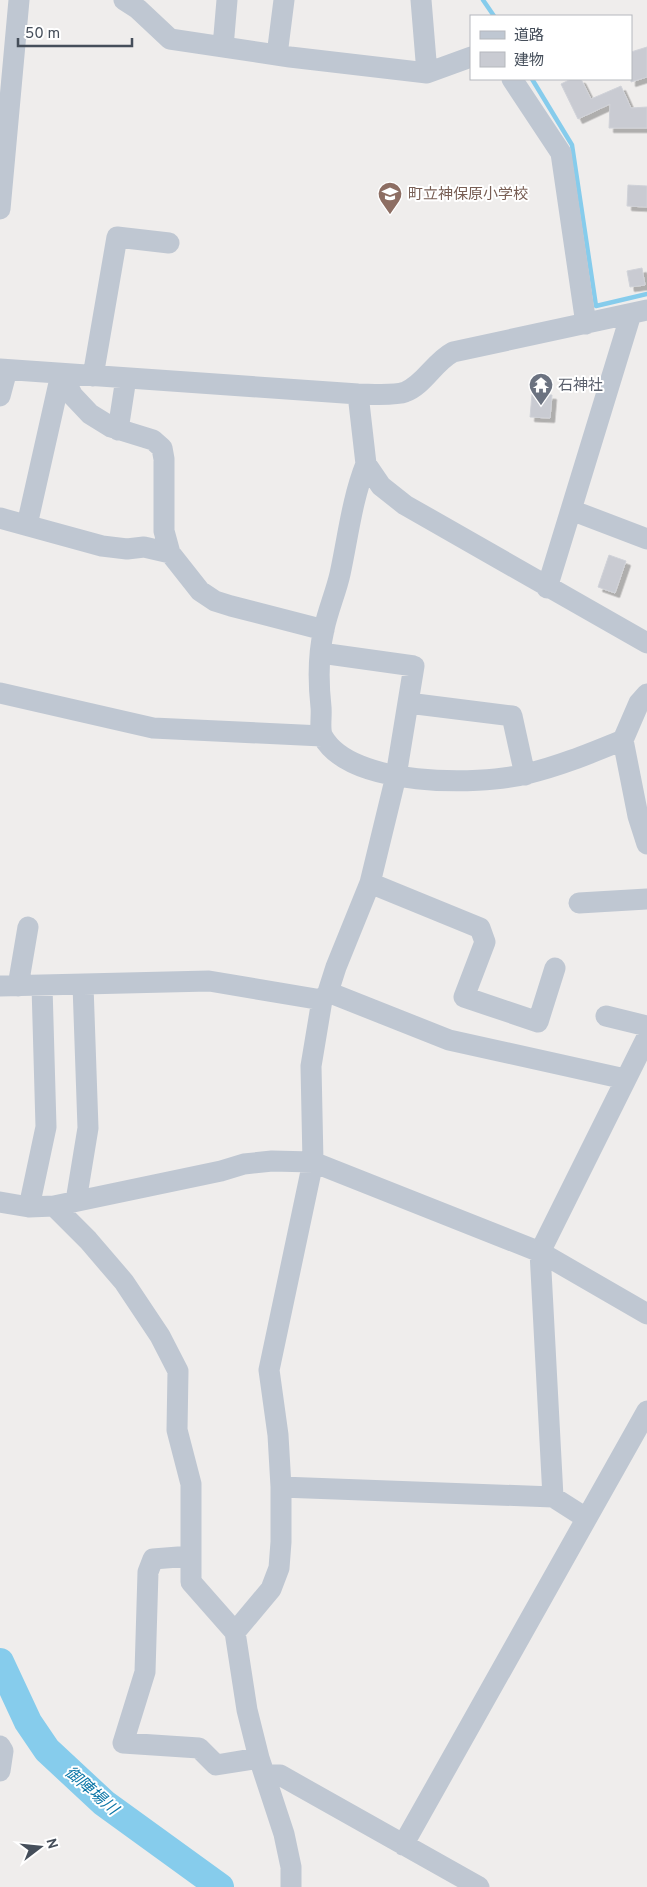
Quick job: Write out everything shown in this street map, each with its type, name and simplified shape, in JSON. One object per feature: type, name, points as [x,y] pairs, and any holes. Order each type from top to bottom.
[{"type":"street","points":[[0,209],[19,0]]},
{"type":"street","points":[[124,0],[138,9],[170,39],[277,55],[427,73],[470,57]]},
{"type":"street","points":[[223,47],[227,0]]},
{"type":"street","points":[[277,55],[284,0]]},
{"type":"street","points":[[421,0],[427,73]]},
{"type":"street","points":[[513,80],[561,153],[586,324]]},
{"type":"street","points":[[93,376],[117,237],[169,243]]},
{"type":"street","points":[[0,396],[3,370],[358,394],[405,392],[423,380],[440,359],[453,352],[639,312]]},
{"type":"street","points":[[547,588],[571,510],[639,312]]},
{"type":"street","points":[[61,374],[73,396],[90,414],[118,430],[154,440],[162,448],[164,459],[164,531],[170,553],[200,591],[215,601],[324,630]]},
{"type":"street","points":[[27,525],[61,374]]},
{"type":"street","points":[[118,430],[126,378]]},
{"type":"street","points":[[358,394],[366,464],[381,486],[406,505],[647,644]]},
{"type":"street","points":[[366,464],[359,481],[340,575],[324,630],[317,684],[322,736],[336,752],[365,768],[396,776],[444,782],[524,775],[570,761],[623,740]]},
{"type":"street","points":[[571,510],[647,539]]},
{"type":"street","points":[[0,518],[102,546],[127,549],[144,547],[170,553]]},
{"type":"street","points":[[235,1632],[270,1589],[279,1568],[281,1487],[278,1435],[269,1370],[313,1162],[311,1066],[325,996],[370,883],[396,776],[414,666],[321,653]]},
{"type":"street","points":[[0,693],[152,728],[322,736]]},
{"type":"street","points":[[647,694],[639,704],[623,740],[641,796],[647,844]]},
{"type":"street","points":[[408,703],[512,716],[524,775]]},
{"type":"street","points":[[370,883],[480,928],[485,942],[464,997],[538,1022],[555,968]]},
{"type":"street","points":[[579,903],[647,899]]},
{"type":"street","points":[[28,927],[9,986],[209,981],[325,996],[449,1040],[625,1079]]},
{"type":"street","points":[[76,1201],[88,1128],[83,985]]},
{"type":"street","points":[[29,1207],[46,1127],[42,986]]},
{"type":"street","points":[[606,1016],[647,1026]]},
{"type":"street","points":[[554,1497],[540,1252],[647,1037]]},
{"type":"street","points":[[0,1202],[29,1207],[54,1206],[221,1171],[244,1164],[272,1161],[313,1162],[540,1252],[647,1314]]},
{"type":"street","points":[[54,1206],[88,1240],[124,1282],[160,1336],[178,1371],[177,1430],[191,1484],[191,1582],[235,1632],[247,1710],[288,1852],[291,1887]]},
{"type":"street","points":[[403,1845],[647,1411]]},
{"type":"street","points":[[281,1487],[554,1497],[586,1518]]},
{"type":"street","points":[[191,1556],[153,1559],[148,1572],[145,1672],[123,1744],[199,1748],[216,1765],[262,1767],[280,1775],[479,1887]]},
{"type":"street","points":[[0,1746],[3,1752],[0,1771]]},
{"type":"building","points":[[647,47],[647,77],[631,82],[632,80],[632,52]]},
{"type":"building","points":[[569,80],[582,80],[591,99],[621,86],[631,108],[647,107],[647,128],[609,128],[610,104],[578,119],[561,84]]},
{"type":"building","points":[[628,185],[647,186],[647,207],[627,206]]},
{"type":"building","points":[[642,268],[645,285],[630,287],[627,271]]},
{"type":"building","name":"石神社","points":[[532,394],[552,395],[550,418],[530,417]]},
{"type":"building","points":[[609,555],[626,561],[615,593],[598,587]]},
{"type":"waterway","points":[[483,0],[493,15]]},
{"type":"waterway","points":[[533,80],[572,145],[596,306],[647,294]]},
{"type":"waterway","name":"御陣場川","points":[[0,1662],[28,1722],[47,1750],[104,1803],[220,1887]]},
{"type":"place","name":"町立神保原小学校","points":[[390,215]]},
{"type":"place","name":"石神社","points":[[541,406]]}]
